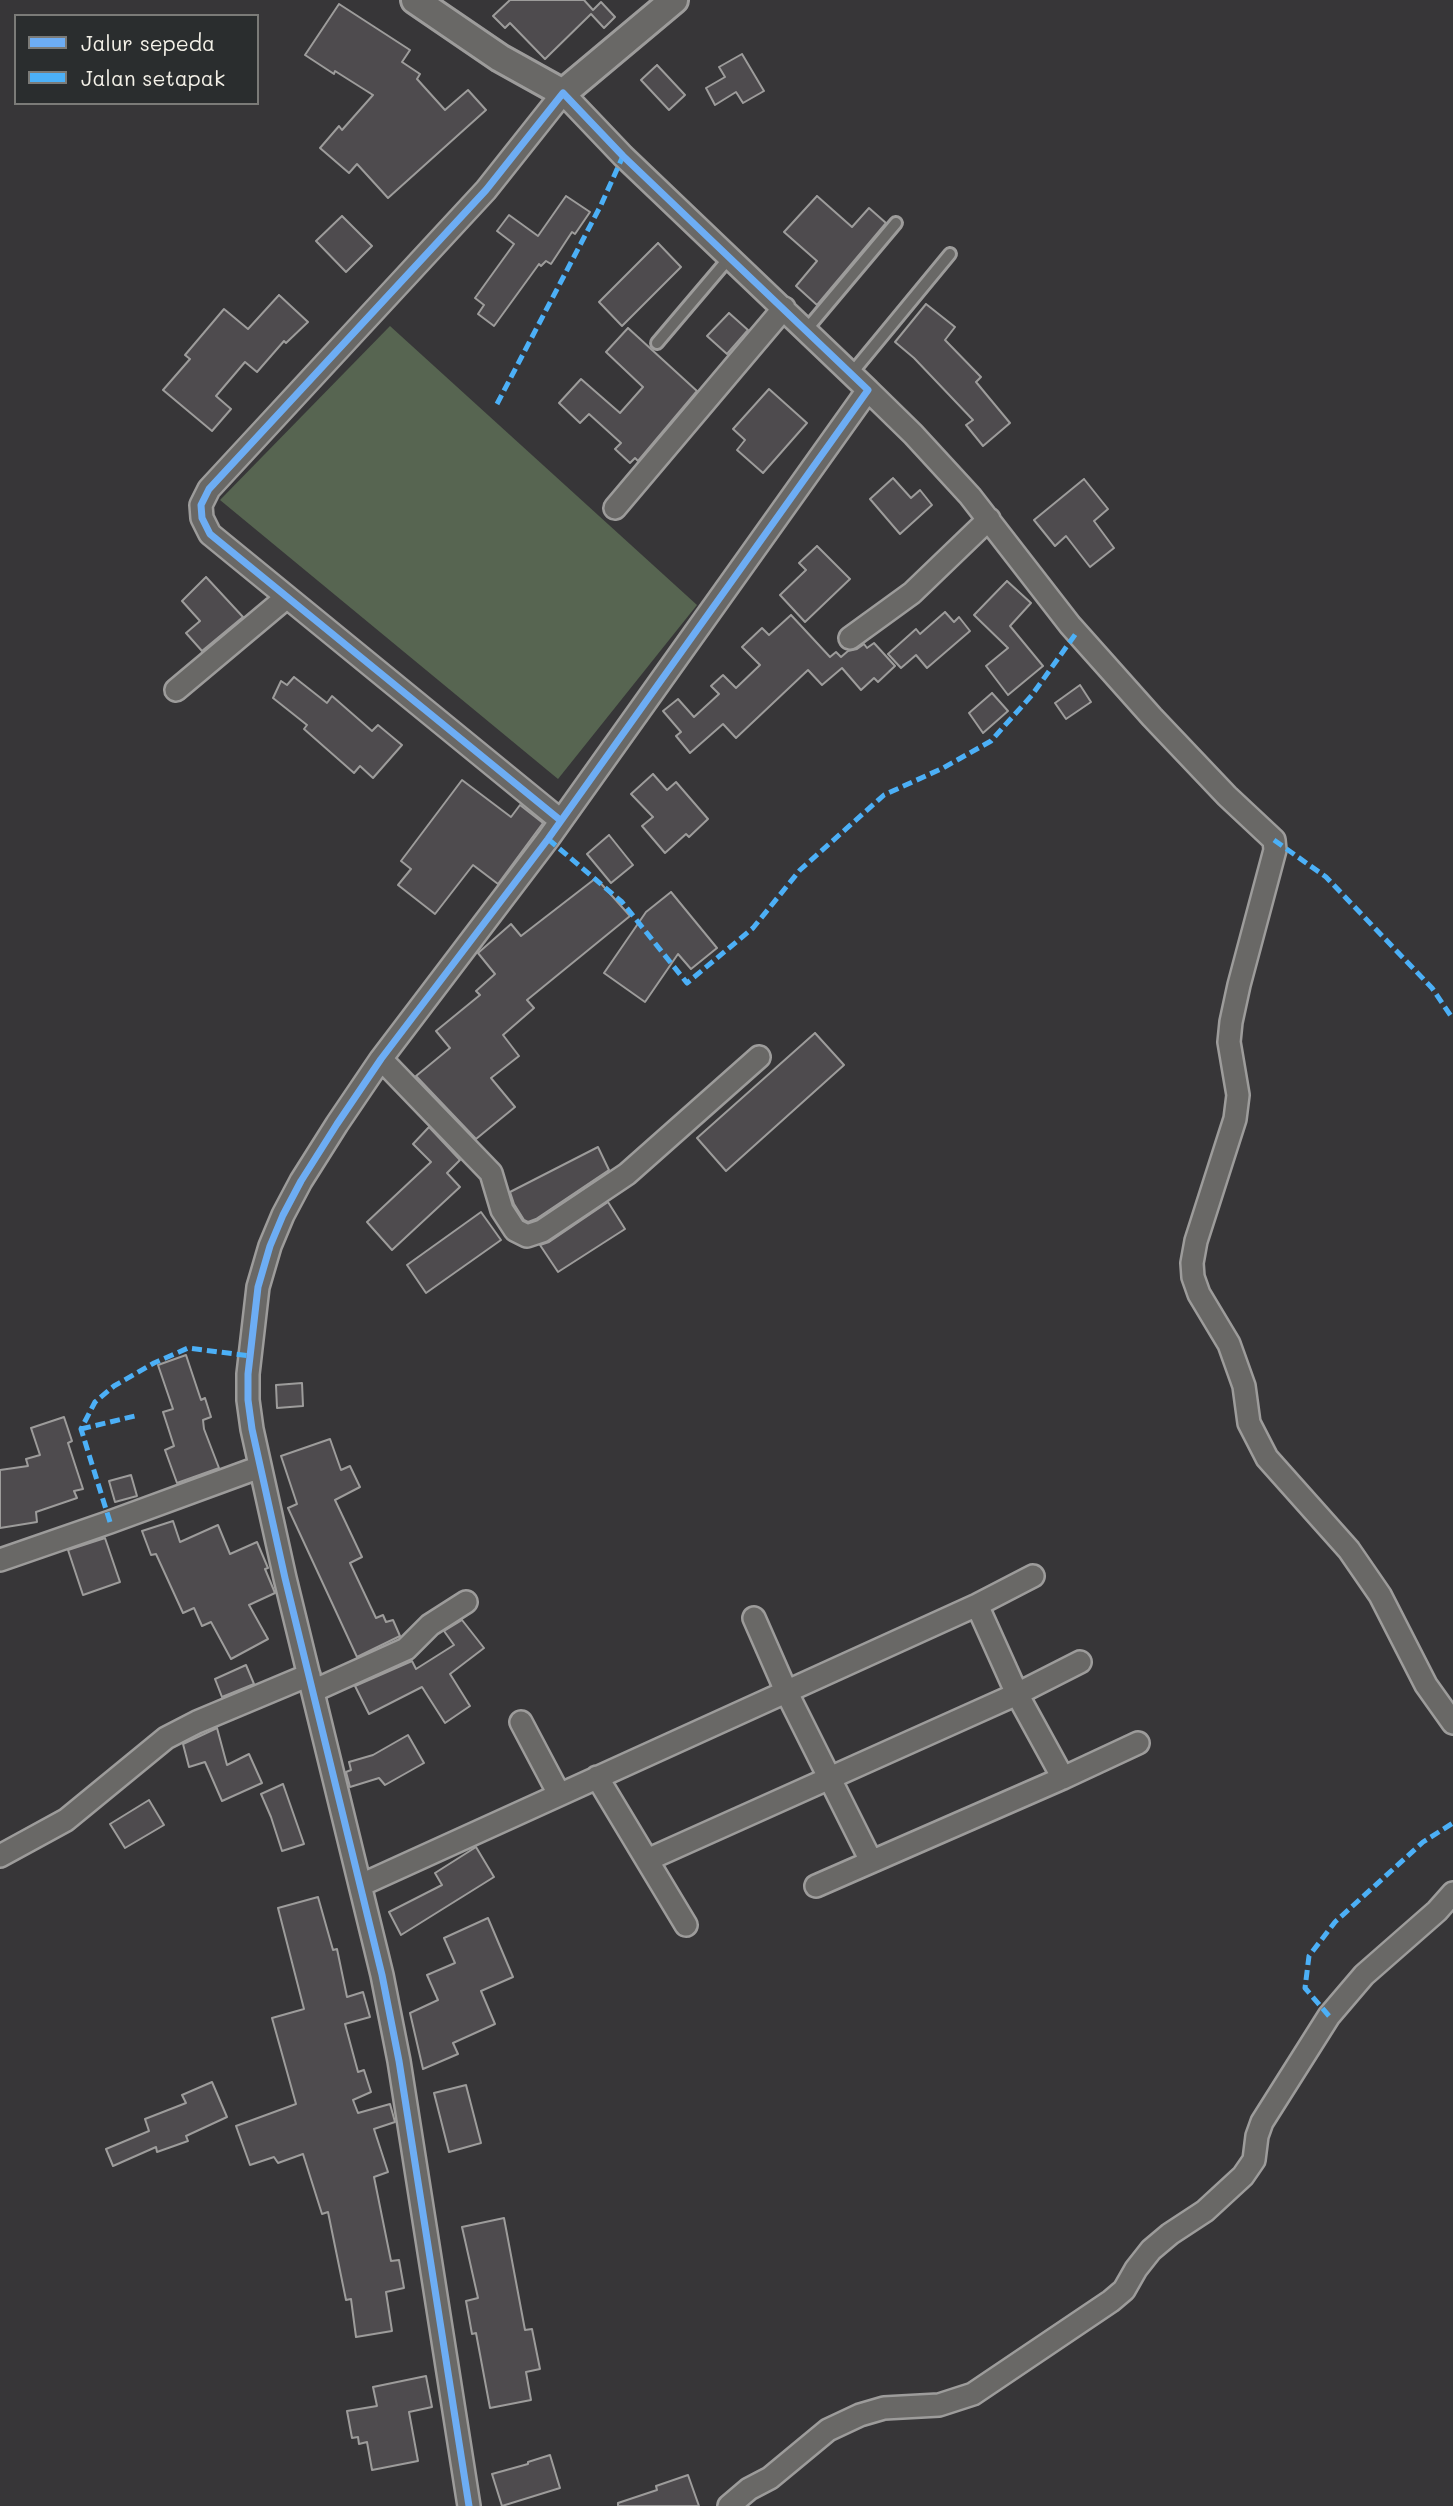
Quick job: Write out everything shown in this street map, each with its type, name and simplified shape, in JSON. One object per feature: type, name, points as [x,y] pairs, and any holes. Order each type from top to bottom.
[{"type":"street","points":[[415,0],[500,58],[563,93],[623,156],[784,307],[913,434],[989,519],[1070,625],[1161,727],[1227,796],[1274,840],[1275,850],[1231,1022],[1229,1042],[1238,1095],[1235,1119],[1196,1241],[1192,1263],[1193,1277],[1199,1294],[1228,1344],[1244,1386],[1249,1423],[1266,1458],[1349,1550],[1380,1595],[1426,1685],[1453,1723]]},
{"type":"street","points":[[560,820],[210,534],[202,518],[201,505],[209,489],[486,190],[563,93],[674,0]]},
{"type":"street","points":[[615,508],[784,307]]},
{"type":"street","points":[[469,2506],[399,2061],[361,1885],[260,1467],[248,1400],[248,1374],[258,1287],[270,1246],[301,1181],[381,1059],[505,898],[867,390]]},
{"type":"street","points":[[850,638],[912,593],[989,519]]},
{"type":"street","points":[[176,690],[287,597]]},
{"type":"street","points":[[381,1059],[491,1173],[502,1210],[515,1230],[527,1236],[542,1231],[627,1174],[760,1057]]},
{"type":"street","points":[[0,1560],[260,1467]]},
{"type":"street","points":[[361,1885],[977,1605],[1032,1576]]},
{"type":"street","points":[[0,1856],[66,1820],[166,1738],[197,1722],[406,1650],[430,1625],[466,1602]]},
{"type":"street","points":[[977,1605],[1017,1694],[1063,1778]]},
{"type":"street","points":[[754,1618],[786,1691],[871,1861]]},
{"type":"street","points":[[647,1860],[1017,1694],[1080,1662]]},
{"type":"street","points":[[521,1722],[559,1794]]},
{"type":"street","points":[[816,1886],[1063,1778],[1138,1742]]},
{"type":"street","points":[[597,1777],[686,1925]]},
{"type":"street","points":[[729,2506],[749,2489],[770,2478],[828,2430],[860,2415],[884,2408],[939,2405],[973,2394],[1095,2314],[1124,2290],[1151,2250],[1205,2211],[1243,2176],[1254,2160],[1257,2136],[1264,2118],[1281,2096],[1329,2016],[1364,1975],[1437,1911],[1453,1893]]},
{"type":"lane","points":[[806,330],[897,223]]},
{"type":"lane","points":[[851,373],[950,254]]},
{"type":"lane","points":[[657,343],[730,257]]},
{"type":"green space","points":[[390,326],[697,605],[558,779],[220,500]]},
{"type":"building","points":[[510,0],[584,0],[593,10],[601,2],[615,17],[604,28],[591,14],[545,59],[510,23],[505,28],[493,16]]},
{"type":"building","points":[[339,4],[410,50],[402,62],[420,74],[417,79],[445,110],[468,90],[486,110],[388,198],[357,164],[349,173],[320,148],[339,126],[342,130],[373,95],[305,55]]},
{"type":"building","points":[[742,54],[764,91],[743,103],[736,92],[715,105],[706,88],[725,77],[719,67]]},
{"type":"building","points":[[657,65],[685,95],[669,110],[641,80]]},
{"type":"building","points":[[566,196],[590,212],[575,234],[572,232],[551,264],[546,261],[541,266],[539,264],[494,326],[478,314],[484,305],[475,298],[514,244],[497,231],[509,215],[538,236]]},
{"type":"building","points":[[817,196],[852,227],[869,208],[886,223],[817,305],[796,286],[817,261],[784,232]]},
{"type":"building","points":[[342,216],[372,246],[346,272],[316,241]]},
{"type":"building","points":[[658,243],[681,267],[622,326],[599,302]]},
{"type":"building","points":[[279,295],[308,322],[286,343],[284,341],[257,372],[245,362],[216,396],[231,409],[212,431],[163,390],[190,359],[185,355],[224,309],[248,329]]},
{"type":"building","points":[[926,304],[955,327],[945,340],[981,377],[976,382],[1010,423],[983,446],[966,425],[973,420],[914,358],[895,342]]},
{"type":"building","points":[[729,313],[748,330],[727,354],[707,336]]},
{"type":"building","points":[[628,328],[697,391],[638,461],[635,458],[630,463],[615,449],[621,443],[589,414],[580,423],[559,403],[581,379],[620,413],[643,387],[606,352]]},
{"type":"building","points":[[769,389],[807,423],[763,473],[737,450],[745,440],[733,429]]},
{"type":"building","points":[[893,478],[911,498],[920,490],[932,505],[900,534],[870,499]]},
{"type":"building","points":[[1084,479],[1108,509],[1094,521],[1114,548],[1090,567],[1066,536],[1055,546],[1034,520]]},
{"type":"building","points":[[817,546],[850,579],[805,622],[780,595],[806,570],[799,563]]},
{"type":"building","points":[[206,577],[243,617],[202,651],[186,633],[200,621],[182,601]]},
{"type":"building","points":[[1007,581],[1031,603],[1010,626],[1043,666],[1008,695],[986,666],[1008,648],[974,615]]},
{"type":"building","points":[[945,612],[954,622],[959,617],[970,631],[927,668],[916,655],[901,668],[888,654],[916,629],[920,634]]},
{"type":"building","points":[[791,615],[830,657],[836,652],[841,657],[864,644],[867,648],[874,643],[895,666],[878,682],[874,678],[861,690],[842,668],[822,685],[808,670],[736,738],[723,724],[690,753],[676,736],[681,732],[663,711],[678,699],[694,717],[719,694],[711,686],[723,675],[736,688],[760,665],[742,647],[762,628],[769,635]]},
{"type":"building","points":[[294,677],[327,703],[332,696],[372,731],[378,725],[402,745],[373,778],[360,766],[354,773],[304,729],[307,725],[273,698],[281,681],[287,685]]},
{"type":"building","points":[[1080,685],[1091,702],[1066,719],[1055,703]]},
{"type":"building","points":[[992,693],[1008,711],[983,733],[969,713]]},
{"type":"building","points":[[653,774],[667,790],[676,782],[708,819],[689,837],[686,834],[665,853],[642,826],[653,817],[631,794]]},
{"type":"building","points":[[462,780],[511,817],[520,805],[543,823],[498,884],[473,865],[435,914],[398,885],[411,869],[401,861]]},
{"type":"building","points":[[609,835],[633,865],[611,883],[587,854]]},
{"type":"building","points":[[596,878],[630,916],[527,1000],[534,1008],[503,1035],[519,1056],[491,1078],[515,1107],[476,1139],[416,1076],[450,1048],[436,1031],[480,995],[476,991],[495,974],[478,953],[511,924],[521,936]]},
{"type":"building","points":[[671,892],[717,948],[691,969],[678,954],[645,1002],[604,973],[646,912]]},
{"type":"building","points":[[815,1033],[844,1065],[726,1171],[697,1138]]},
{"type":"building","points":[[429,1127],[460,1160],[447,1173],[460,1187],[392,1250],[367,1222],[431,1162],[413,1144]]},
{"type":"building","points":[[598,1147],[609,1170],[536,1219],[528,1222],[524,1220],[510,1192]]},
{"type":"building","points":[[608,1202],[625,1229],[558,1272],[540,1245],[549,1242]]},
{"type":"building","points":[[481,1212],[501,1240],[426,1293],[407,1265]]},
{"type":"building","points":[[186,1355],[201,1400],[205,1398],[211,1417],[203,1420],[204,1429],[219,1468],[177,1483],[165,1450],[174,1446],[163,1412],[173,1409],[158,1365]]},
{"type":"building","points":[[302,1383],[303,1406],[277,1408],[276,1385]]},
{"type":"building","points":[[64,1417],[72,1441],[68,1443],[83,1489],[74,1491],[77,1498],[36,1512],[37,1522],[0,1528],[0,1470],[28,1466],[26,1459],[40,1455],[31,1428]]},
{"type":"building","points":[[330,1439],[341,1470],[350,1466],[360,1487],[335,1500],[362,1557],[350,1563],[376,1618],[383,1615],[386,1622],[393,1620],[400,1636],[357,1657],[288,1508],[297,1504],[281,1456]]},
{"type":"building","points":[[131,1475],[137,1496],[115,1502],[109,1481]]},
{"type":"building","points":[[173,1521],[180,1542],[218,1525],[230,1554],[257,1542],[275,1593],[249,1605],[268,1639],[231,1659],[211,1622],[202,1626],[194,1608],[183,1613],[156,1554],[151,1555],[142,1531]]},
{"type":"building","points":[[105,1538],[120,1582],[83,1595],[68,1550]]},
{"type":"building","points":[[462,1620],[484,1648],[450,1674],[470,1706],[445,1723],[422,1687],[369,1714],[355,1686],[412,1661],[416,1669],[454,1645],[444,1631]]},
{"type":"building","points":[[246,1665],[254,1684],[222,1697],[215,1679]]},
{"type":"building","points":[[217,1728],[227,1765],[249,1754],[262,1783],[222,1801],[205,1762],[189,1767],[183,1744]]},
{"type":"building","points":[[408,1735],[424,1763],[385,1785],[379,1778],[350,1787],[346,1772],[351,1770],[349,1762],[373,1755]]},
{"type":"building","points":[[283,1784],[304,1844],[282,1851],[261,1794]]},
{"type":"building","points":[[149,1800],[164,1825],[125,1848],[110,1824]]},
{"type":"building","points":[[476,1847],[494,1877],[401,1935],[389,1912],[442,1885],[435,1873]]},
{"type":"building","points":[[318,1897],[333,1950],[337,1949],[347,1997],[363,1992],[370,2017],[345,2024],[358,2072],[364,2070],[371,2092],[353,2100],[358,2113],[390,2104],[395,2122],[374,2129],[388,2172],[374,2177],[391,2261],[399,2260],[404,2288],[386,2292],[392,2331],[356,2337],[351,2299],[346,2300],[328,2212],[322,2214],[303,2154],[278,2163],[274,2157],[250,2165],[236,2126],[296,2104],[272,2018],[304,2009],[278,1908]]},
{"type":"building","points":[[488,1918],[513,1977],[481,1991],[495,2024],[453,2043],[458,2054],[423,2069],[410,2013],[438,2000],[427,1975],[455,1963],[444,1938]]},
{"type":"building","points":[[212,2082],[227,2117],[186,2136],[188,2141],[157,2152],[156,2147],[113,2166],[106,2149],[149,2131],[145,2119],[186,2103],[182,2095]]},
{"type":"building","points":[[466,2085],[481,2143],[449,2152],[434,2093]]},
{"type":"building","points":[[504,2218],[525,2330],[532,2329],[540,2369],[526,2372],[531,2400],[490,2408],[476,2333],[472,2334],[466,2301],[478,2298],[462,2227]]},
{"type":"building","points":[[426,2376],[432,2407],[409,2412],[418,2461],[372,2470],[367,2442],[359,2444],[358,2437],[352,2438],[347,2411],[377,2406],[373,2387]]},
{"type":"building","points":[[550,2455],[560,2488],[502,2506],[492,2474]]},
{"type":"building","points":[[688,2475],[699,2506],[618,2506],[618,2503],[657,2490],[656,2486]]},
{"type":"marked path","points":[[497,404],[601,205],[623,156]]},
{"type":"marked path","points":[[548,839],[622,902],[687,983],[753,928],[800,870],[884,795],[943,768],[991,741],[1032,695],[1077,632]]},
{"type":"marked path","points":[[1274,840],[1326,877],[1432,988],[1453,1019]]},
{"type":"marked path","points":[[110,1522],[81,1429],[95,1402],[114,1386],[154,1363],[188,1348],[251,1356]]},
{"type":"marked path","points":[[81,1429],[139,1415]]},
{"type":"marked path","points":[[1329,2016],[1305,1988],[1309,1956],[1335,1922],[1423,1842],[1453,1823]]},
{"type":"cycle path","points":[[469,2506],[399,2061],[382,1975],[285,1578],[252,1429],[248,1374],[258,1287],[270,1246],[301,1181],[381,1059],[548,839],[868,390],[623,156],[563,93],[486,190],[209,489],[201,505],[202,518],[210,534],[560,820]]}]
